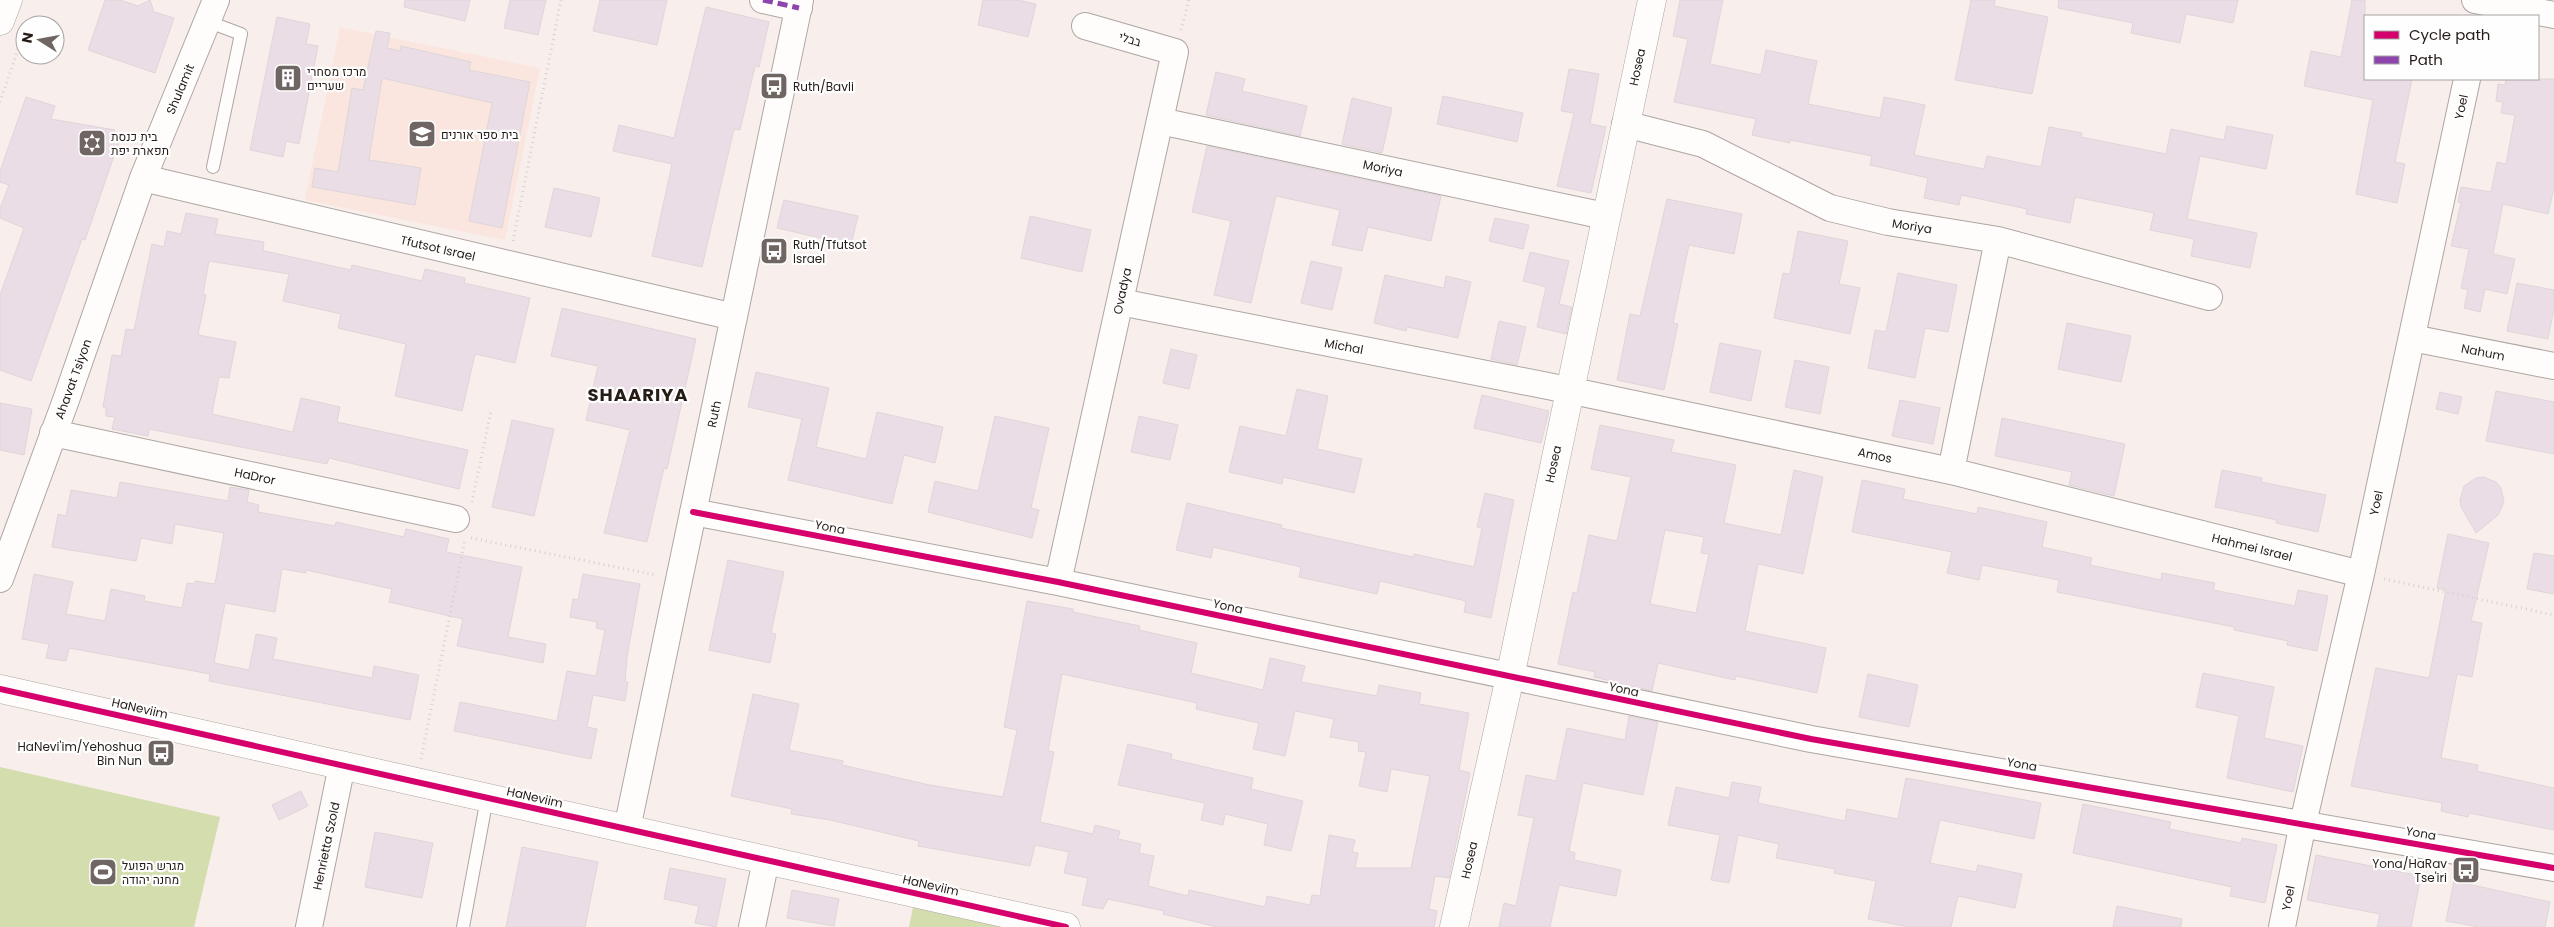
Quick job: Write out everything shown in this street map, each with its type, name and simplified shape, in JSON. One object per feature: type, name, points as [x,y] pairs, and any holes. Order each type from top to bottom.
[{"type":"street","points":[[0,21],[8,0]]},
{"type":"street","points":[[763,0],[799,4]]},
{"type":"street","name":"Hosea","points":[[1454,927],[1510,677],[1568,390],[1652,0]]},
{"type":"street","name":"Ruth","points":[[627,829],[799,4]]},
{"type":"street","points":[[2480,6],[2554,15]]},
{"type":"street","name":"Shulamit","points":[[143,178],[212,11]]},
{"type":"street","name":"בבלי","points":[[1085,26],[1175,52]]},
{"type":"street","name":"Ovadya","points":[[1058,582],[1175,52]]},
{"type":"street","name":"Yoel","points":[[2282,927],[2303,823],[2361,574],[2467,80]]},
{"type":"street","name":"Moriya","points":[[1160,121],[1605,216]]},
{"type":"street","name":"Moriya","points":[[1625,124],[1703,144],[1830,208],[1888,222],[1998,240],[2209,297]]},
{"type":"street","name":"Tfutsot Israel","points":[[143,178],[734,317]]},
{"type":"street","name":"Ahavat Tsiyon","points":[[0,579],[143,178]]},
{"type":"street","points":[[1952,471],[1998,240]]},
{"type":"street","name":"Michal","points":[[1120,302],[1568,390]]},
{"type":"street","name":"Nahum","points":[[2412,338],[2554,366]]},
{"type":"street","name":"Amos","points":[[1568,390],[1952,471]]},
{"type":"street","name":"HaDror","points":[[53,433],[464,513]]},
{"type":"street","name":"Hahmei Israel","points":[[1952,471],[2361,574]]},
{"type":"street","name":"Yona","points":[[693,512],[1058,582],[1810,739],[2554,868]]},
{"type":"street","name":"HaNeviim","points":[[0,689],[1066,927]]},
{"type":"street","name":"Henrietta Szold","points":[[309,927],[342,765]]},
{"type":"street","points":[[752,927],[766,860]]},
{"type":"lane","points":[[212,11],[241,34],[213,167]]},
{"type":"lane","points":[[463,927],[487,798]]},
{"type":"path","points":[[508,264],[561,0]]},
{"type":"path","points":[[1175,52],[1189,0]]},
{"type":"path","points":[[0,102],[15,58]]},
{"type":"path","points":[[464,513],[491,411]]},
{"type":"path","points":[[416,782],[465,537],[679,580]]},
{"type":"path","points":[[2361,574],[2554,615]]},
{"type":"shaded area","name":"בית ספר אורנים","points":[[340,27],[540,68],[505,240],[305,200]]},
{"type":"green space","name":"מגרש הפועל מחנה יהודה","points":[[0,767],[220,817],[194,927],[0,927]]},
{"type":"green space","points":[[916,893],[1003,913],[1000,927],[909,927]]},
{"type":"building","points":[[105,0],[120,0],[138,6],[150,0],[154,12],[174,18],[155,73],[88,50]]},
{"type":"building","points":[[405,0],[470,0],[465,21],[404,7]]},
{"type":"building","points":[[510,0],[546,0],[538,35],[504,28]]},
{"type":"building","points":[[600,0],[667,0],[657,45],[593,31]]},
{"type":"building","points":[[983,0],[1018,0],[1036,4],[1028,37],[978,25]]},
{"type":"building","points":[[1680,0],[1723,0],[1710,64],[1761,75],[1766,50],[1817,61],[1808,104],[1880,118],[1884,97],[1925,105],[1914,155],[1984,169],[1987,156],[2041,167],[2049,127],[2082,133],[2081,137],[2166,154],[2171,129],[2224,140],[2227,126],[2273,135],[2266,169],[2200,156],[2187,219],[2257,233],[2250,268],[2191,256],[2194,239],[2150,230],[2154,213],[2075,197],[2070,223],[2026,214],[2027,209],[1961,195],[1959,205],[1924,198],[1928,178],[1870,165],[1872,156],[1790,140],[1790,143],[1752,135],[1756,119],[1674,102],[1688,39],[1673,36]]},
{"type":"building","points":[[1971,0],[1995,0],[1994,6],[2048,17],[2032,94],[1955,80]]},
{"type":"building","points":[[2059,0],[2238,0],[2233,23],[2186,14],[2180,43],[2131,33],[2133,23],[2058,8]]},
{"type":"building","points":[[2352,0],[2365,0],[2364,80],[2412,80],[2395,162],[2405,164],[2397,203],[2356,194],[2373,100],[2304,86],[2311,51],[2341,57]]},
{"type":"building","points":[[706,7],[769,22],[759,67],[755,66],[740,130],[734,129],[702,267],[652,256],[672,164],[613,151],[619,125],[674,138]]},
{"type":"building","name":"מרכז מסחרי שעריים","points":[[277,17],[310,24],[306,44],[318,46],[299,144],[286,141],[283,157],[250,150]]},
{"type":"building","points":[[376,31],[390,33],[387,48],[400,51],[401,46],[471,62],[469,70],[530,82],[502,228],[469,221],[492,103],[382,78],[369,160],[421,168],[415,205],[312,187],[315,168],[338,172],[352,88],[363,90]]},
{"type":"building","points":[[1569,69],[1599,74],[1590,124],[1606,127],[1591,193],[1557,186],[1574,113],[1561,111]]},
{"type":"building","points":[[1216,72],[1245,79],[1242,91],[1307,106],[1300,136],[1206,115]]},
{"type":"building","points":[[2554,79],[2554,188],[2548,214],[2503,204],[2493,254],[2515,259],[2507,294],[2485,289],[2480,312],[2464,308],[2468,290],[2461,288],[2469,249],[2451,246],[2461,203],[2458,202],[2461,187],[2491,192],[2497,162],[2506,164],[2515,115],[2501,113],[2503,102],[2496,101],[2498,84],[2505,85],[2506,80]]},
{"type":"building","points":[[1443,96],[1523,113],[1517,142],[1437,124]]},
{"type":"building","points":[[26,97],[55,106],[51,119],[115,130],[114,135],[120,136],[117,154],[115,153],[85,240],[82,239],[31,381],[0,370],[0,295],[24,228],[0,218],[0,208],[9,185],[0,182],[0,171]]},
{"type":"building","points":[[1352,98],[1392,108],[1382,153],[1342,144]]},
{"type":"building","points":[[1207,146],[1441,196],[1431,241],[1368,227],[1362,251],[1332,245],[1340,210],[1276,196],[1251,303],[1214,295],[1231,221],[1192,212]]},
{"type":"building","points":[[554,188],[600,198],[591,237],[545,227]]},
{"type":"building","points":[[1667,199],[1742,214],[1734,254],[1689,245],[1673,323],[1678,324],[1664,390],[1617,380],[1630,314],[1640,316]]},
{"type":"building","points":[[784,200],[858,216],[851,245],[777,228]]},
{"type":"building","points":[[186,213],[218,219],[215,234],[264,242],[263,250],[265,251],[351,270],[352,265],[422,281],[425,269],[465,278],[464,283],[530,298],[515,363],[475,354],[462,411],[395,396],[406,344],[338,328],[341,314],[283,301],[289,274],[209,261],[203,294],[206,295],[198,335],[236,342],[229,378],[219,377],[212,414],[293,432],[301,398],[340,407],[337,422],[468,450],[459,489],[329,458],[327,464],[149,429],[148,436],[112,429],[115,417],[106,416],[106,408],[103,407],[112,355],[121,356],[126,329],[134,330],[152,244],[164,247],[167,231],[181,234]]},
{"type":"building","points":[[1030,216],[1091,230],[1082,272],[1021,258]]},
{"type":"building","points":[[1495,218],[1529,225],[1523,249],[1489,241]]},
{"type":"building","points":[[1798,231],[1848,241],[1839,284],[1860,288],[1850,334],[1774,318],[1783,273],[1790,274]]},
{"type":"building","points":[[1530,252],[1569,261],[1559,304],[1572,307],[1566,334],[1537,327],[1546,287],[1523,281]]},
{"type":"building","points":[[1311,261],[1342,268],[1332,310],[1301,303]]},
{"type":"building","points":[[1898,273],[1957,285],[1948,332],[1925,328],[1915,378],[1868,368],[1875,330],[1886,332]]},
{"type":"building","points":[[1385,275],[1444,288],[1446,276],[1471,282],[1458,338],[1407,327],[1406,331],[1374,323]]},
{"type":"building","points":[[2517,283],[2554,290],[2554,309],[2548,339],[2507,331]]},
{"type":"building","points":[[562,308],[696,339],[667,469],[664,468],[647,542],[604,533],[630,430],[586,420],[598,366],[551,356]]},
{"type":"building","points":[[1499,321],[1526,327],[1517,365],[1491,359]]},
{"type":"building","points":[[2067,323],[2131,336],[2121,382],[2058,369]]},
{"type":"building","points":[[1720,343],[1761,351],[1751,401],[1710,392]]},
{"type":"building","points":[[1171,349],[1197,355],[1189,389],[1163,383]]},
{"type":"building","points":[[1795,360],[1829,367],[1820,414],[1785,407]]},
{"type":"building","points":[[756,372],[829,388],[816,447],[866,459],[877,412],[943,427],[935,463],[904,455],[892,504],[788,480],[802,419],[748,407]]},
{"type":"building","points":[[1297,389],[1328,396],[1317,449],[1362,459],[1354,493],[1283,477],[1282,484],[1229,472],[1240,426],[1286,436]]},
{"type":"building","points":[[2496,391],[2554,402],[2554,454],[2486,441]]},
{"type":"building","points":[[2440,392],[2462,397],[2458,414],[2436,409]]},
{"type":"building","points":[[1482,395],[1549,411],[1541,443],[1474,428]]},
{"type":"building","points":[[1900,400],[1940,408],[1933,444],[1892,436]]},
{"type":"building","points":[[0,403],[32,409],[24,455],[0,450]]},
{"type":"building","points":[[995,416],[1049,428],[1031,508],[1039,510],[1032,538],[928,512],[935,481],[978,491]]},
{"type":"building","points":[[1139,416],[1178,425],[1170,460],[1131,452]]},
{"type":"building","points":[[2002,418],[2125,444],[2114,496],[2069,485],[2072,472],[1995,456]]},
{"type":"building","points":[[512,420],[554,429],[534,516],[492,507]]},
{"type":"building","points":[[1600,425],[1674,440],[1671,452],[1736,465],[1724,523],[1781,535],[1794,470],[1823,477],[1803,574],[1758,564],[1745,631],[1826,648],[1817,693],[1736,676],[1735,680],[1658,663],[1652,691],[1594,677],[1595,672],[1558,664],[1573,592],[1577,593],[1589,535],[1617,541],[1631,477],[1591,469]],"holes":[[[1665,530],[1704,537],[1701,553],[1709,554],[1696,613],[1650,604]]]},
{"type":"building","points":[[2222,470],[2262,478],[2261,482],[2326,495],[2318,532],[2276,523],[2277,520],[2215,507]]},
{"type":"building","points":[[2483,477],[2496,482],[2501,488],[2504,502],[2498,515],[2476,533],[2461,507],[2460,500],[2464,486],[2476,478]]},
{"type":"building","points":[[1862,480],[1905,489],[1903,499],[1977,514],[1978,507],[2047,522],[2042,547],[2092,558],[2090,565],[2161,580],[2162,573],[2215,583],[2213,590],[2295,606],[2298,590],[2328,596],[2317,651],[2287,645],[2288,641],[2234,630],[2234,627],[2057,592],[2059,580],[1982,565],[1979,580],[1947,573],[1952,552],[1852,532]]},
{"type":"building","points":[[120,482],[228,501],[230,487],[249,490],[247,502],[259,505],[258,512],[335,526],[336,522],[404,537],[406,529],[449,539],[446,552],[522,567],[508,637],[546,644],[543,663],[457,646],[463,619],[389,602],[392,589],[306,570],[306,573],[282,569],[275,612],[225,603],[214,663],[249,670],[256,634],[277,638],[273,659],[372,678],[374,666],[419,675],[410,720],[209,681],[210,674],[69,648],[66,661],[46,658],[49,644],[22,639],[34,574],[73,582],[66,614],[105,621],[111,589],[145,596],[144,601],[182,608],[187,583],[195,584],[195,581],[215,584],[224,533],[175,524],[172,544],[141,538],[136,561],[52,547],[58,514],[66,516],[71,490],[117,498]]},
{"type":"building","points":[[1485,493],[1514,500],[1491,618],[1464,612],[1466,601],[1380,581],[1377,594],[1299,577],[1301,567],[1213,547],[1211,558],[1176,550],[1187,503],[1282,525],[1281,528],[1413,557],[1414,554],[1474,567],[1482,528],[1477,527]]},
{"type":"building","points":[[2448,534],[2489,543],[2471,621],[2482,623],[2472,677],[2457,674],[2441,758],[2478,765],[2477,771],[2554,788],[2554,830],[2469,813],[2468,817],[2441,811],[2442,803],[2351,786],[2376,668],[2429,678],[2446,590],[2437,588]]},
{"type":"building","points":[[2534,553],[2554,556],[2554,594],[2527,589]]},
{"type":"building","points":[[728,560],[784,572],[771,633],[776,634],[770,663],[709,650]]},
{"type":"building","points":[[583,574],[640,584],[627,657],[625,682],[628,682],[625,701],[593,695],[587,727],[597,729],[591,759],[454,731],[460,702],[557,721],[567,671],[596,676],[605,630],[596,628],[597,622],[570,617],[573,599],[578,600]]},
{"type":"building","points":[[1027,601],[1073,609],[1073,612],[1140,626],[1139,630],[1197,643],[1191,673],[1263,690],[1270,658],[1305,666],[1301,682],[1377,696],[1379,685],[1421,693],[1419,704],[1469,713],[1459,770],[1470,773],[1449,878],[1435,876],[1429,909],[1437,911],[1434,927],[1217,927],[1163,914],[1164,911],[1108,899],[1103,909],[1082,905],[1088,878],[1064,873],[1069,852],[1035,845],[1030,866],[918,846],[919,841],[830,820],[791,814],[792,809],[731,796],[753,694],[799,704],[789,750],[843,761],[842,765],[930,785],[1003,797],[1017,730],[1004,727]],"holes":[[[1062,674],[1197,703],[1196,709],[1259,723],[1253,749],[1285,756],[1295,711],[1334,719],[1330,737],[1359,742],[1358,751],[1366,752],[1359,786],[1387,792],[1391,769],[1430,776],[1411,868],[1355,868],[1358,853],[1352,852],[1355,840],[1329,835],[1320,896],[1312,895],[1310,905],[1267,896],[1265,907],[1189,890],[1188,896],[1148,886],[1154,856],[1139,853],[1141,844],[1118,839],[1120,831],[1095,825],[1093,834],[1040,822],[1054,752],[1048,751]]]},
{"type":"building","points":[[2203,673],[2274,687],[2264,738],[2303,746],[2293,792],[2227,778],[2239,716],[2196,707]]},
{"type":"building","points":[[1868,674],[1918,685],[1909,727],[1859,717]]},
{"type":"building","points":[[1629,716],[1658,722],[1643,795],[1583,783],[1569,851],[1575,853],[1574,860],[1621,870],[1616,896],[1559,885],[1550,927],[1499,927],[1504,903],[1516,906],[1534,818],[1518,815],[1526,775],[1556,781],[1567,728],[1625,740]]},
{"type":"building","points":[[1128,744],[1172,754],[1171,759],[1253,778],[1251,789],[1303,801],[1291,851],[1264,845],[1268,824],[1225,814],[1223,825],[1201,820],[1205,803],[1118,785]]},
{"type":"building","points":[[1906,778],[2041,803],[2034,839],[1940,820],[1930,863],[1976,872],[1978,865],[2022,874],[2015,908],[1958,896],[1951,927],[1909,927],[1868,919],[1876,881],[1834,873],[1835,869],[1776,858],[1779,844],[1738,835],[1729,883],[1711,880],[1720,835],[1668,825],[1676,787],[1729,798],[1732,782],[1761,787],[1758,803],[1845,821],[1847,809],[1898,819]]},
{"type":"building","points":[[301,791],[308,806],[279,820],[272,805]]},
{"type":"building","points":[[2083,804],[2171,822],[2169,829],[2241,843],[2242,838],[2277,845],[2265,903],[2230,896],[2232,887],[2073,853]]},
{"type":"building","points":[[375,832],[433,843],[422,898],[365,887]]},
{"type":"building","points":[[522,847],[598,862],[585,927],[506,927]]},
{"type":"building","points":[[2316,855],[2421,876],[2411,927],[2377,927],[2380,914],[2307,900]]},
{"type":"building","points":[[670,868],[726,879],[716,927],[695,923],[699,906],[664,899]]},
{"type":"building","points":[[2454,881],[2550,902],[2545,927],[2479,927],[2446,921]]},
{"type":"building","points":[[792,890],[839,899],[834,926],[787,918]]},
{"type":"building","points":[[2117,906],[2182,919],[2181,927],[2113,927]]},
{"type":"marked path","points":[[763,0],[799,8]]},
{"type":"cycle path","points":[[693,512],[1058,582],[1811,739],[2554,868]]},
{"type":"cycle path","points":[[0,689],[1066,927]]},
{"type":"place","name":"מרכז מסחרי שעריים","points":[[288,78]]},
{"type":"place","name":"Ruth/Bavli","points":[[774,86]]},
{"type":"place","name":"בית ספר אורנים","points":[[422,134]]},
{"type":"place","name":"בית כנסת תפארת יפת","points":[[92,143]]},
{"type":"place","name":"Ruth/Tfutsot Israel","points":[[774,251]]},
{"type":"place","name":"HaNevi'im/Yehoshua Bin Nun","points":[[161,753]]},
{"type":"place","name":"Yona/HaRav Tse'iri","points":[[2466,870]]},
{"type":"place","name":"מגרש הפועל מחנה יהודה","points":[[103,872]]},
{"type":"district","name":"SHAARIYA","points":[[638,394]]}]
